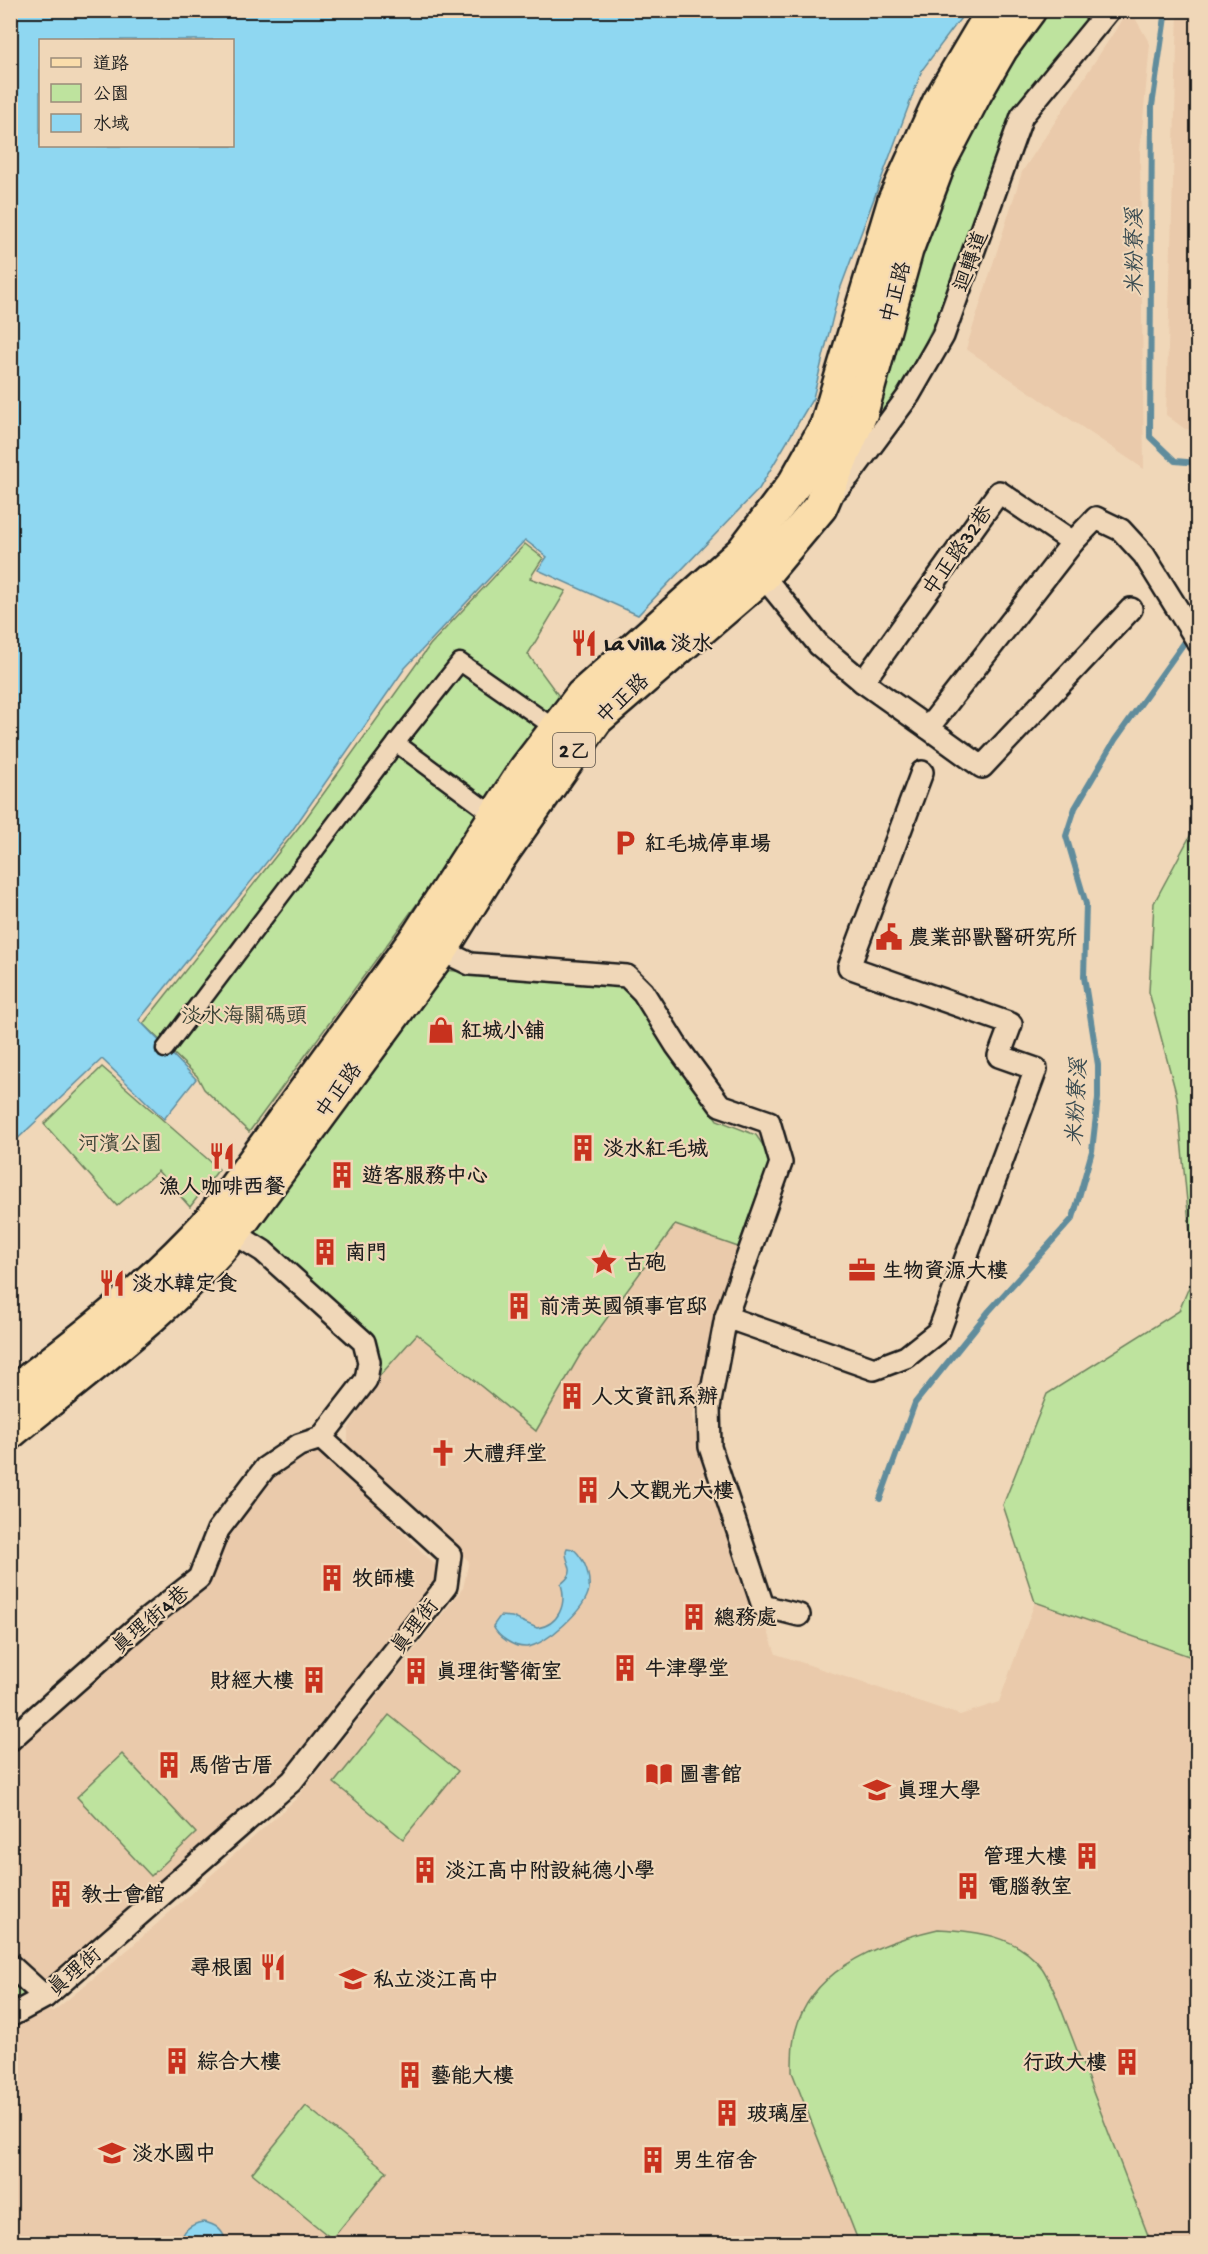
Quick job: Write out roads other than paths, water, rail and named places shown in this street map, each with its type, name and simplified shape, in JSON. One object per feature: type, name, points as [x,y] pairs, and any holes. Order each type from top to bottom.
[{"type":"main road","name":"中正路","points":[[10,1395],[137,1295],[185,1249],[223,1226],[441,950],[497,860],[596,720],[753,564],[827,426],[895,200],[939,103],[994,10]]},
{"type":"main road","name":"中正路","points":[[10,1432],[154,1314],[206,1266],[223,1226],[412,945],[526,769],[582,696],[753,564],[820,507],[861,412],[906,250],[939,162],[996,57],[1029,10]]},
{"type":"street","name":"迴轉道","points":[[820,507],[849,476],[909,395],[943,336],[1022,116],[1108,10]]},
{"type":"street","name":"中正路32巷","points":[[863,682],[999,492],[1073,542]]},
{"type":"street","points":[[928,728],[1073,542],[1096,518],[1121,530],[1144,555],[1197,642]]},
{"type":"street","points":[[753,564],[819,645],[863,682],[982,767],[1131,609]]},
{"type":"street","points":[[165,1049],[396,742],[460,662],[546,722]]},
{"type":"street","points":[[396,742],[496,817]]},
{"type":"street","points":[[726,1317],[874,1369],[906,1357],[939,1331],[1036,1069],[999,1056],[1011,1024],[849,967],[922,771]]},
{"type":"street","points":[[441,950],[470,964],[627,976],[643,992],[676,1045],[720,1105],[769,1122],[781,1163],[726,1317],[709,1407],[710,1447],[763,1606],[799,1615]]},
{"type":"street","points":[[223,1226],[263,1251],[364,1342],[369,1362],[366,1380],[321,1438]]},
{"type":"street","name":"真理街4巷","points":[[10,1740],[142,1623],[199,1578],[218,1530],[266,1468],[299,1445],[321,1438]]},
{"type":"street","name":"真理街","points":[[10,2016],[45,1997],[292,1781],[446,1586],[450,1555],[321,1438]]},
{"type":"street","points":[[10,1965],[45,1997]]},
{"type":"water","points":[[11,11],[966,11],[922,70],[839,292],[813,398],[759,489],[638,615],[538,570],[547,557],[525,540],[405,668],[291,832],[139,1020],[196,1079],[164,1119],[102,1059],[11,1145]]},
{"type":"water","points":[[567,1548],[578,1554],[588,1573],[589,1589],[581,1606],[564,1625],[535,1645],[522,1647],[507,1641],[493,1626],[500,1616],[512,1617],[537,1628],[551,1623],[560,1612],[563,1599],[561,1584],[570,1574]]},
{"type":"water","points":[[203,2222],[219,2228],[226,2243],[181,2243],[188,2228]]},
{"type":"waterway","name":"米粉寮溪","points":[[1166,10],[1152,106],[1150,437],[1175,461],[1198,463]]},
{"type":"waterway","name":"米粉寮溪","points":[[880,1499],[915,1403],[989,1311],[1073,1218],[1092,1151],[1098,1098],[1098,1065],[1084,977],[1086,904],[1066,836],[1075,808],[1115,740],[1184,643]]},
{"type":"place","name":"La Villa 淡水","points":[[584,643]]},
{"type":"place","name":"紅毛城停車場","points":[[625,843]]},
{"type":"place","name":"農業部獸醫研究所","points":[[889,937]]},
{"type":"place","name":"紅城小舖","points":[[441,1030]]},
{"type":"place","name":"淡水紅毛城","points":[[583,1148]]},
{"type":"place","name":"漁人咖啡西餐","points":[[222,1156]]},
{"type":"place","name":"遊客服務中心","points":[[342,1175]]},
{"type":"place","name":"南門","points":[[325,1252]]},
{"type":"place","name":"古砲","points":[[604,1262]]},
{"type":"place","name":"生物資源大樓","points":[[862,1270]]},
{"type":"place","name":"淡水韓定食","points":[[112,1283]]},
{"type":"place","name":"前清英國領事官邸","points":[[519,1306]]},
{"type":"place","name":"人文資訊系辦","points":[[572,1396]]},
{"type":"place","name":"大禮拜堂","points":[[443,1453]]},
{"type":"place","name":"人文觀光大樓","points":[[588,1490]]},
{"type":"place","name":"牧師樓","points":[[332,1578]]},
{"type":"place","name":"總務處","points":[[694,1617]]},
{"type":"place","name":"牛津學堂","points":[[625,1668]]},
{"type":"place","name":"真理街警衛室","points":[[416,1671]]},
{"type":"place","name":"財經大樓","points":[[314,1680]]},
{"type":"place","name":"馬偕古厝","points":[[169,1765]]},
{"type":"place","name":"圖書館","points":[[659,1774]]},
{"type":"place","name":"真理大學","points":[[877,1790]]},
{"type":"place","name":"管理大樓","points":[[1087,1856]]},
{"type":"place","name":"淡江高中附設純德小學","points":[[425,1870]]},
{"type":"place","name":"電腦教室","points":[[968,1886]]},
{"type":"place","name":"教士會館","points":[[61,1894]]},
{"type":"place","name":"尋根園","points":[[273,1967]]},
{"type":"place","name":"私立淡江高中","points":[[353,1979]]},
{"type":"place","name":"綜合大樓","points":[[177,2061]]},
{"type":"place","name":"行政大樓","points":[[1127,2062]]},
{"type":"place","name":"藝能大樓","points":[[410,2075]]},
{"type":"place","name":"玻璃屋","points":[[727,2113]]},
{"type":"place","name":"淡水國中","points":[[112,2153]]},
{"type":"place","name":"男生宿舍","points":[[653,2160]]},
{"type":"park label","name":"淡水海關碼頭","points":[[244,1015]]},
{"type":"park label","name":"河濱公園","points":[[120,1143]]}]
